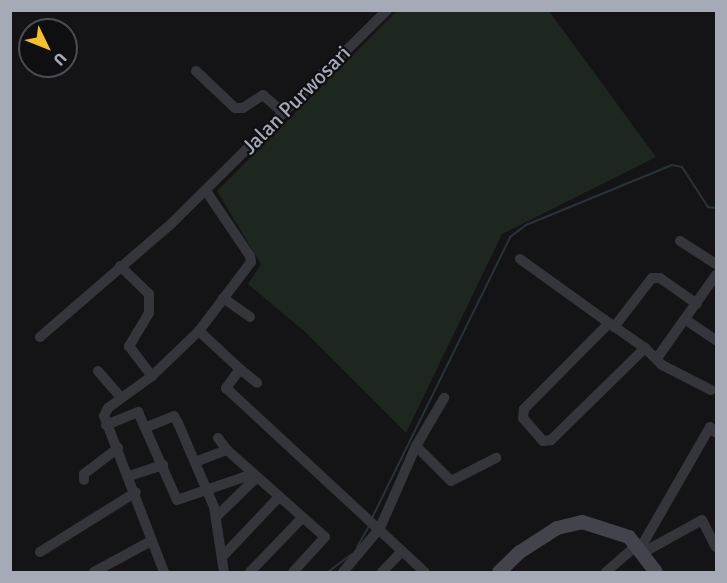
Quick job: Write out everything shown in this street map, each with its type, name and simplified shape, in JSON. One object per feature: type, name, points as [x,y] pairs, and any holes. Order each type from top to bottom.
[{"type":"street","name":"Jalan Purwosari","points":[[40,337],[168,226],[387,10]]},
{"type":"street","points":[[196,71],[235,108],[243,108],[262,95],[284,113]]},
{"type":"street","points":[[164,573],[151,541],[136,492],[106,425],[105,412],[152,376],[199,331],[251,259],[206,190]]},
{"type":"street","points":[[680,241],[717,264]]},
{"type":"street","points":[[520,259],[657,358],[715,389]]},
{"type":"street","points":[[120,266],[149,294],[149,313],[129,346],[152,376]]},
{"type":"street","points":[[657,358],[717,275]]},
{"type":"street","points":[[645,348],[551,440],[543,441],[522,411],[611,325],[652,278],[660,278],[697,304]]},
{"type":"street","points":[[223,298],[250,317]]},
{"type":"street","points":[[686,320],[717,340]]},
{"type":"street","points":[[199,331],[257,383]]},
{"type":"street","points":[[240,369],[226,388],[378,527],[423,572]]},
{"type":"street","points":[[98,371],[122,397]]},
{"type":"street","points":[[343,573],[378,527],[416,446],[444,398]]},
{"type":"street","points":[[106,425],[134,411],[142,416],[179,504],[206,490],[255,475]]},
{"type":"street","points":[[641,548],[713,430],[717,415]]},
{"type":"street","points":[[147,427],[174,416],[216,517],[224,573]]},
{"type":"street","points":[[218,438],[227,450],[325,540],[293,573]]},
{"type":"street","points":[[416,446],[451,481],[496,458]]},
{"type":"street","points":[[84,480],[84,474],[118,448]]},
{"type":"street","points":[[195,462],[227,450]]},
{"type":"street","points":[[129,476],[163,465]]},
{"type":"street","points":[[216,517],[255,475]]},
{"type":"street","points":[[40,552],[136,492]]},
{"type":"street","points":[[222,557],[279,497]]},
{"type":"street","points":[[250,573],[302,518]]},
{"type":"street","points":[[606,573],[641,548],[702,520],[717,547]]},
{"type":"street","points":[[499,573],[524,549],[571,522],[600,525],[641,548],[656,573]]},
{"type":"street","points":[[94,573],[151,541]]},
{"type":"street","points":[[382,573],[402,551]]},
{"type":"shaded area","points":[[398,10],[549,11],[656,157],[502,234],[406,433],[304,331],[248,284],[261,264],[217,191]]},
{"type":"waterway","points":[[372,518],[510,237],[526,225],[672,165],[682,167],[708,207],[716,208]]},
{"type":"waterway","points":[[357,547],[369,526]]},
{"type":"waterway","points":[[328,572],[352,554]]}]
